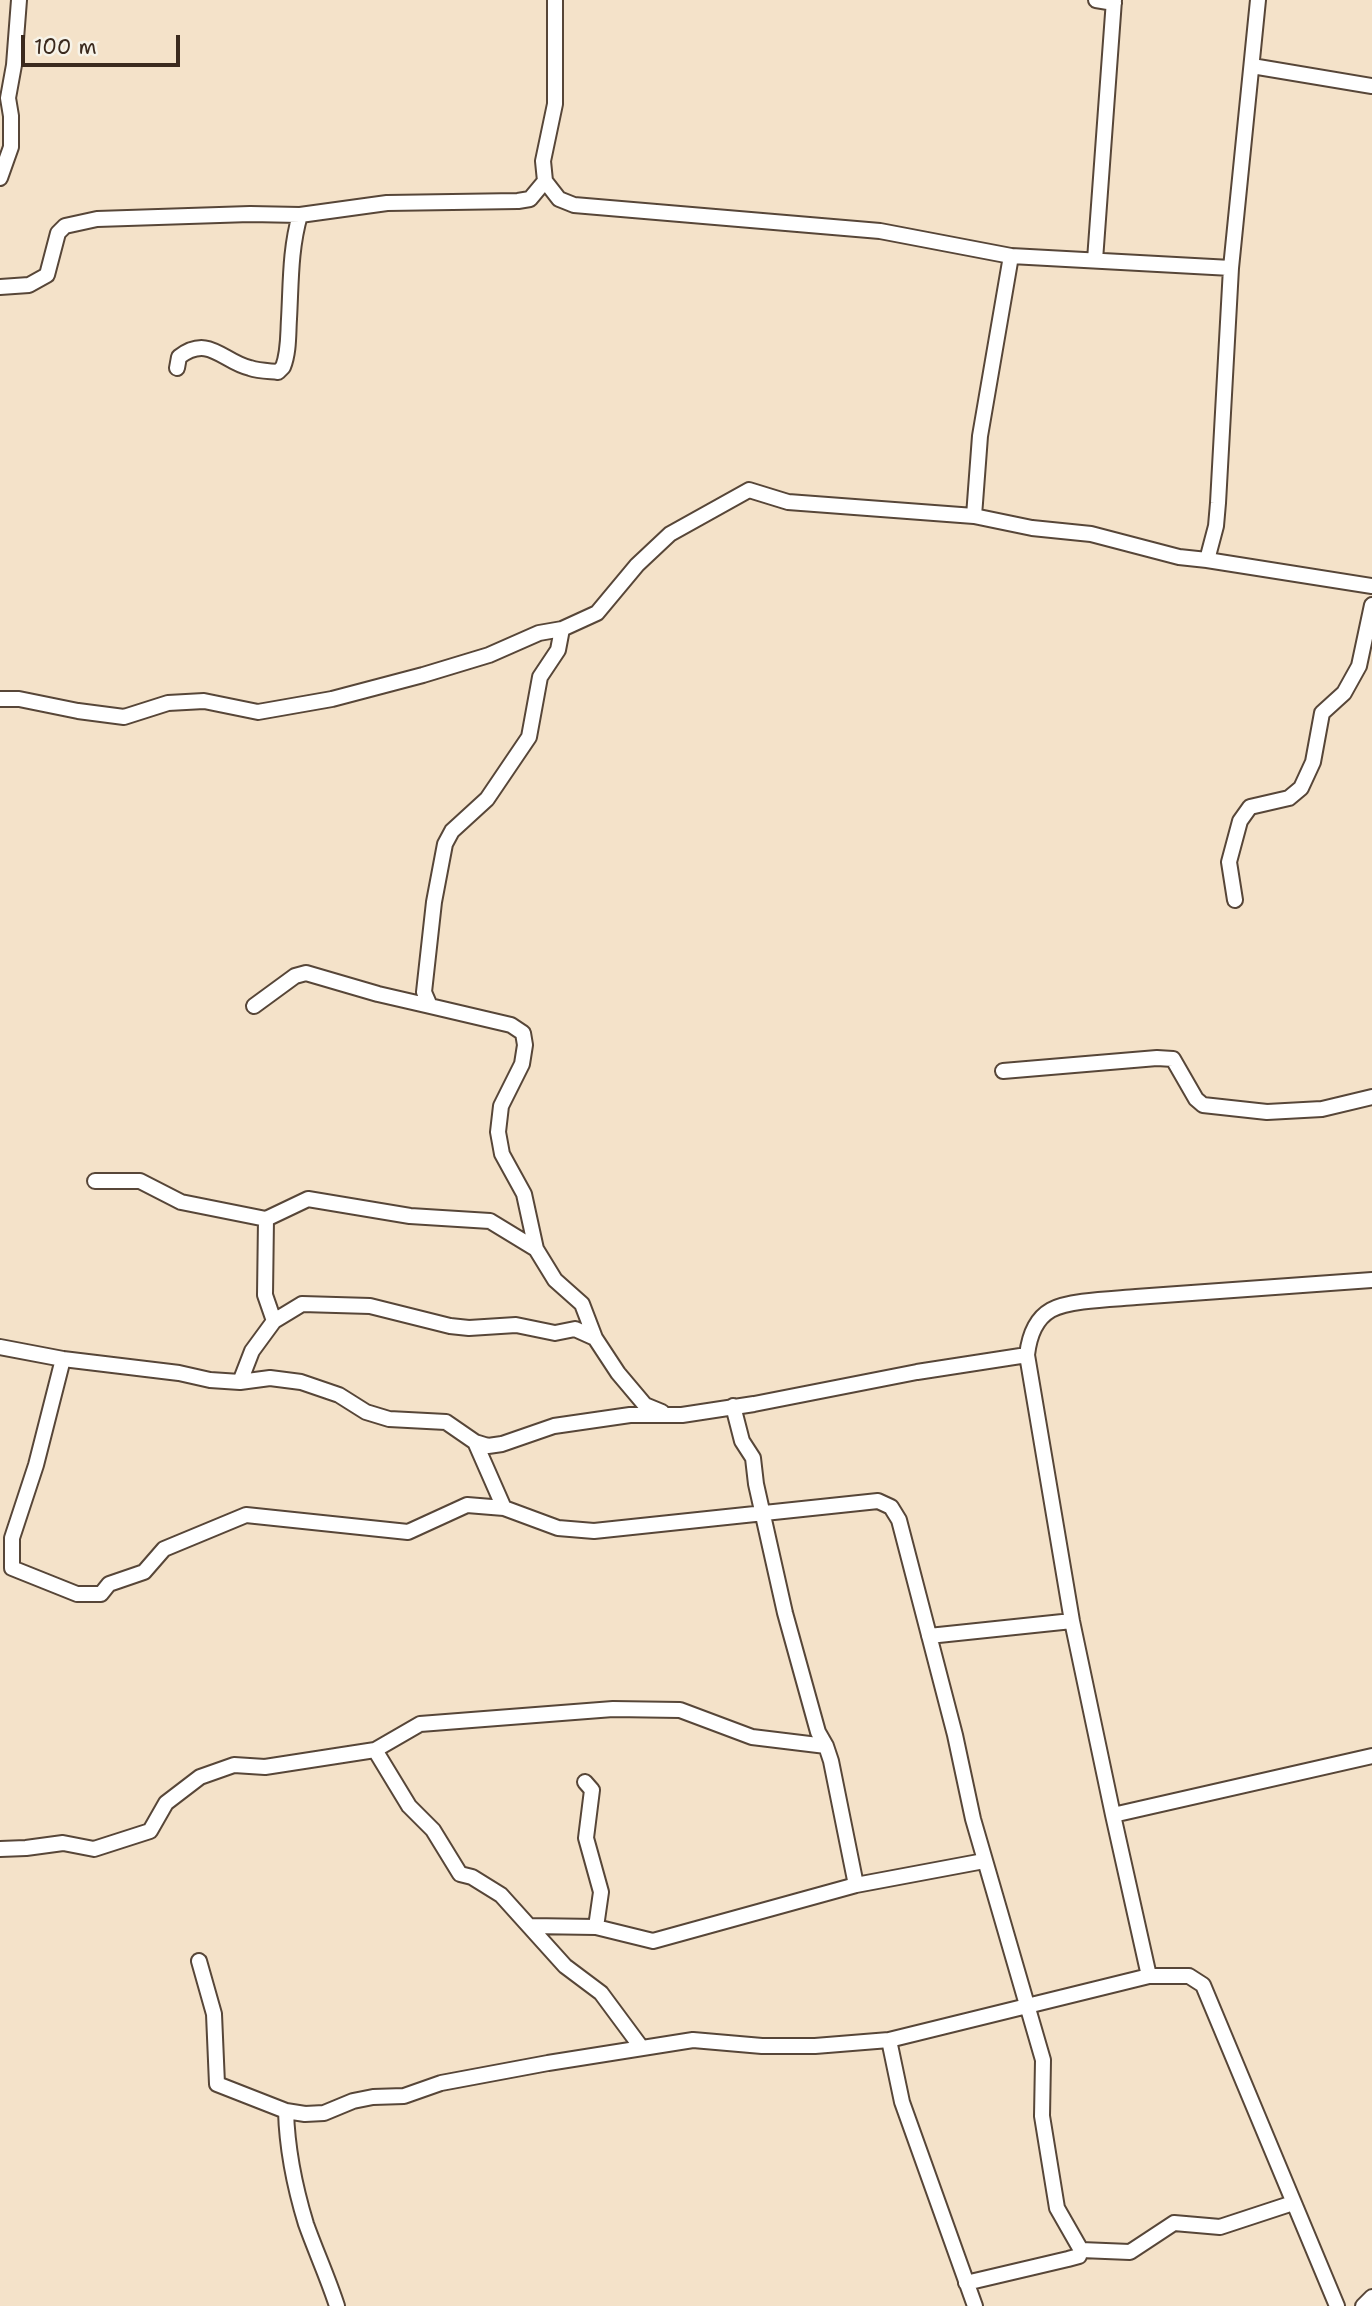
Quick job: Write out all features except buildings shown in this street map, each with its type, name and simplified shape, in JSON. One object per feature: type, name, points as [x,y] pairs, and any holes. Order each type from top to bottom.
[{"type":"street","points":[[0,178],[11,147],[8,98],[14,65],[19,0]]},
{"type":"street","points":[[555,0],[555,104],[543,161],[545,181],[559,199],[574,205],[880,231],[1011,256],[1231,268]]},
{"type":"street","points":[[1095,260],[1114,1],[1096,0]]},
{"type":"street","points":[[1207,559],[1216,526],[1231,268],[1258,0]]},
{"type":"street","points":[[1252,66],[1372,86]]},
{"type":"street","points":[[0,287],[29,285],[47,275],[58,233],[65,226],[97,219],[300,215],[387,203],[518,201],[530,199],[545,181]]},
{"type":"street","points":[[177,368],[179,357],[186,351],[200,347],[217,351],[249,368],[278,372],[283,367],[288,341],[292,258],[300,215]]},
{"type":"street","points":[[974,516],[980,436],[1011,256]]},
{"type":"street","points":[[0,699],[19,699],[124,717],[168,704],[204,701],[258,712],[332,699],[423,675],[489,655],[539,634],[562,629],[597,613],[637,565],[670,534],[749,490],[788,502],[974,516],[1032,528],[1091,534],[1179,557],[1207,559],[1372,586]]},
{"type":"street","points":[[1235,900],[1229,862],[1240,821],[1251,807],[1289,798],[1301,788],[1313,762],[1322,713],[1344,693],[1359,666],[1372,605]]},
{"type":"street","points":[[430,1006],[424,992],[426,965],[445,844],[452,831],[487,799],[528,737],[540,677],[558,650],[562,629]]},
{"type":"street","points":[[254,1006],[295,976],[306,973],[378,994],[511,1024],[523,1033],[525,1045],[522,1064],[501,1106],[498,1132],[502,1154],[524,1194],[536,1249],[555,1280],[582,1304],[595,1338],[618,1373],[645,1405],[667,1414]]},
{"type":"street","points":[[1003,1071],[1157,1058],[1173,1059],[1196,1099],[1203,1105],[1267,1112],[1322,1109],[1372,1097]]},
{"type":"street","points":[[95,1181],[140,1181],[181,1202],[266,1219],[308,1199],[411,1216],[489,1221],[536,1249]]},
{"type":"street","points":[[266,1219],[265,1295],[274,1321]]},
{"type":"street","points":[[1149,1976],[1072,1621],[1027,1355],[1028,1341],[1043,1316],[1062,1306],[1127,1298],[1372,1280]]},
{"type":"street","points":[[240,1382],[252,1351],[274,1321],[302,1304],[370,1306],[450,1326],[469,1328],[516,1325],[555,1333],[575,1328],[595,1338]]},
{"type":"street","points":[[0,1347],[63,1359],[179,1373],[209,1380],[240,1382],[270,1378],[301,1382],[339,1395],[366,1412],[389,1419],[446,1422],[475,1442],[488,1446],[502,1444],[554,1426],[630,1415],[682,1415],[1027,1355]]},
{"type":"street","points":[[63,1359],[36,1465],[6,1565],[77,1594],[101,1594],[109,1584],[144,1572],[164,1549],[246,1516],[408,1532],[467,1505],[504,1508],[558,1528],[594,1531],[877,1501],[891,1507],[899,1520],[985,1861],[1043,2060],[1042,2116],[1057,2208],[1062,2221],[1081,2250]]},
{"type":"street","points":[[733,1406],[742,1440],[753,1458],[756,1484],[785,1613],[818,1732],[826,1746],[856,1885]]},
{"type":"street","points":[[475,1442],[504,1508]]},
{"type":"street","points":[[929,1636],[1072,1621]]},
{"type":"street","points":[[0,1849],[63,1843],[94,1849],[150,1831],[166,1803],[200,1777],[234,1765],[265,1767],[375,1750],[420,1724],[613,1709],[680,1710],[752,1737],[826,1746]]},
{"type":"street","points":[[375,1750],[409,1806],[433,1830],[460,1874],[472,1877],[501,1895],[565,1966],[601,1993],[641,2047]]},
{"type":"street","points":[[1113,1815],[1372,1756]]},
{"type":"street","points":[[585,1782],[592,1790],[586,1838],[601,1892],[596,1927]]},
{"type":"street","points":[[530,1926],[596,1927],[653,1941],[856,1885],[985,1861]]},
{"type":"street","points":[[199,1961],[214,2014],[217,2084],[286,2111],[305,2115],[324,2113],[373,2097],[404,2096],[441,2083],[693,2040],[762,2046],[815,2046],[889,2040],[1149,1976],[1189,1976],[1203,1985],[1337,2306]]},
{"type":"street","points":[[889,2040],[902,2102],[975,2306]]},
{"type":"street","points":[[286,2111],[287,2134],[306,2224],[337,2306]]},
{"type":"street","points":[[1081,2250],[1130,2252],[1174,2223],[1220,2227],[1293,2203]]},
{"type":"street","points":[[967,2283],[1079,2256],[1081,2250]]},
{"type":"street","points":[[1363,2306],[1372,2297]]}]
